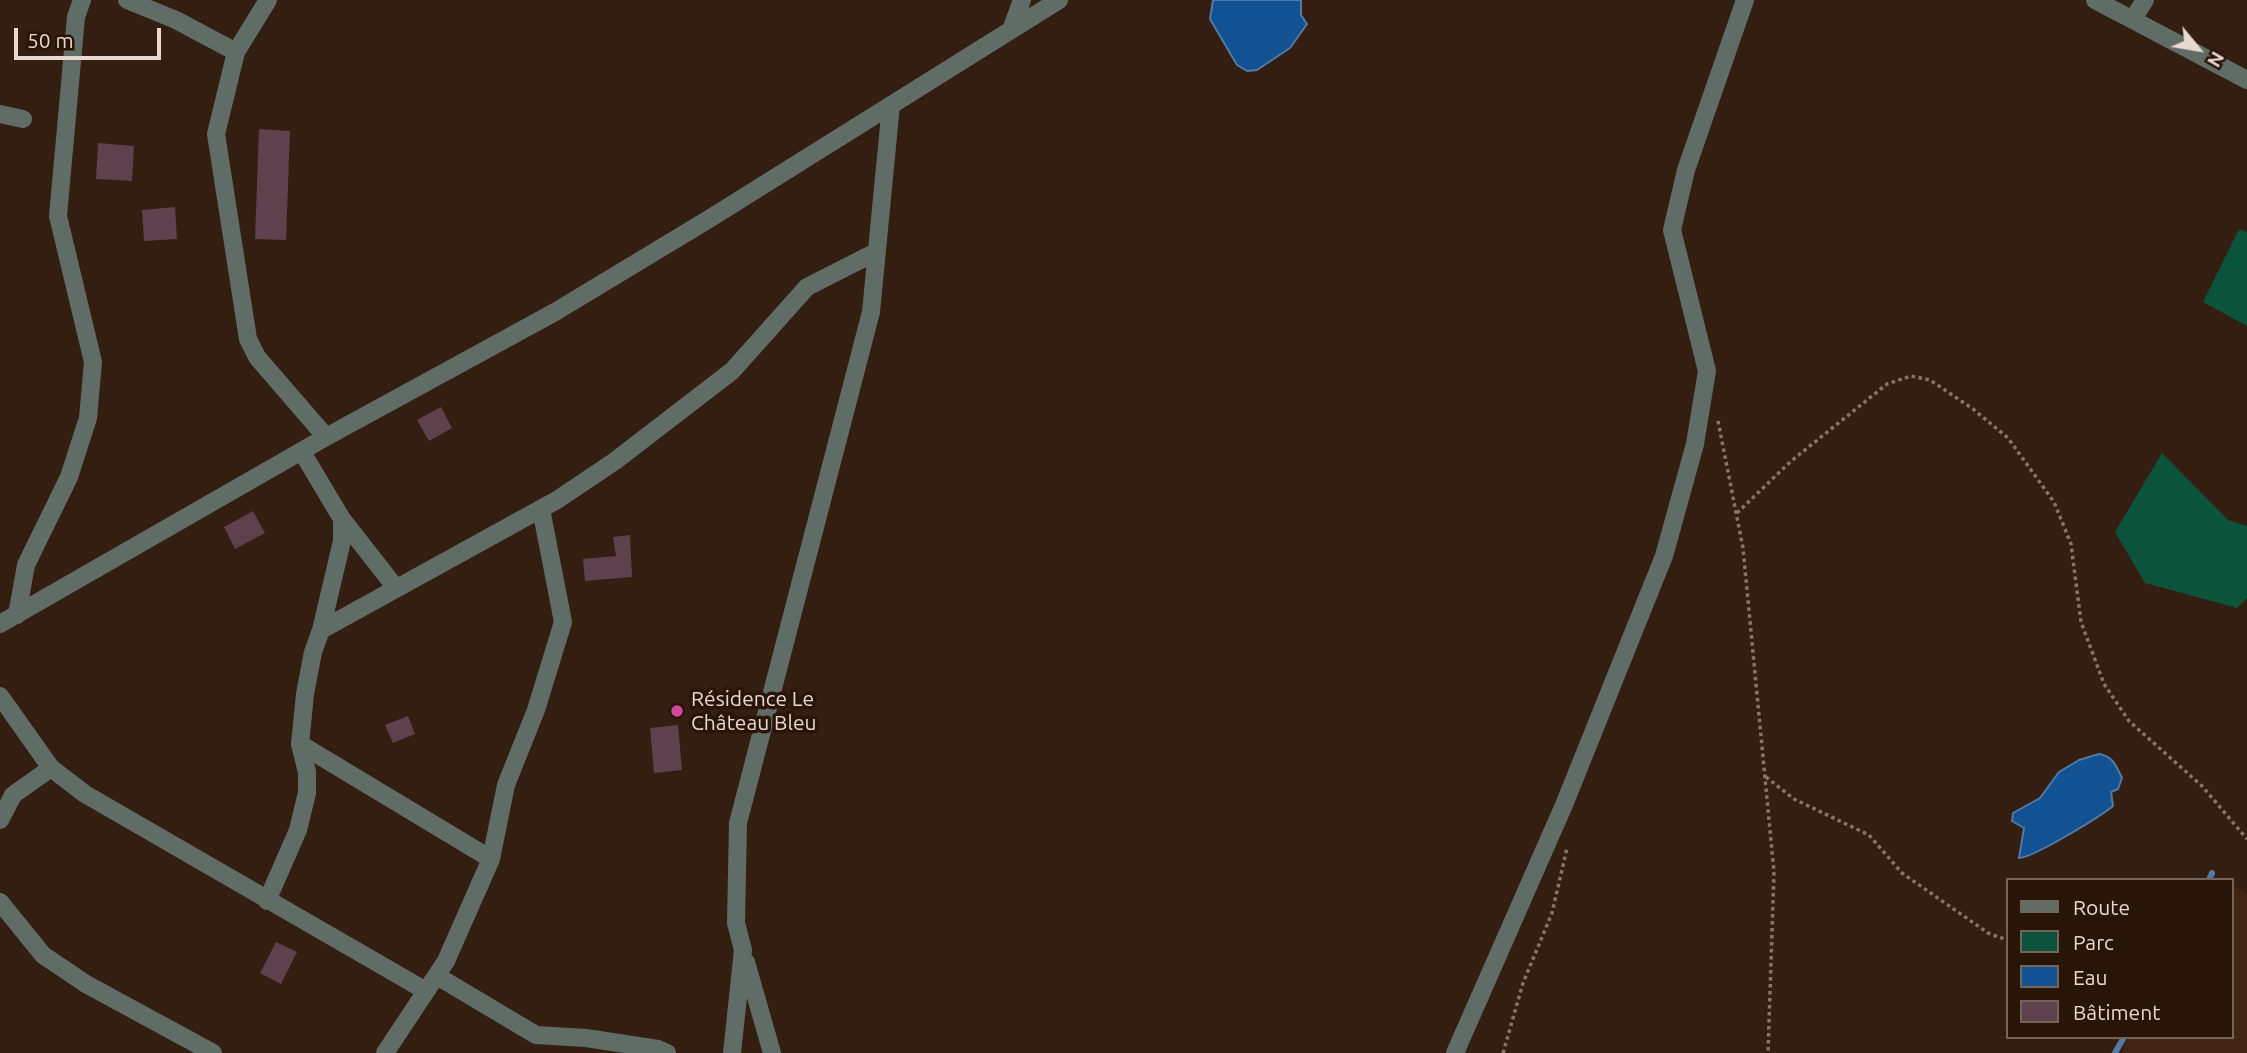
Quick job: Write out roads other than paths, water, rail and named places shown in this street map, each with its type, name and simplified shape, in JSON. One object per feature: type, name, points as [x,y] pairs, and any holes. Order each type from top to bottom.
[{"type":"street","points":[[17,615],[26,565],[69,477],[88,418],[93,362],[58,216],[76,17],[82,0]]},
{"type":"street","points":[[127,0],[176,20],[236,52]]},
{"type":"street","points":[[268,0],[236,52],[216,134],[248,339],[257,357],[326,437]]},
{"type":"street","points":[[1011,30],[1022,0]]},
{"type":"street","points":[[0,624],[326,437],[555,312],[1059,0]]},
{"type":"street","points":[[1455,1053],[1564,805],[1664,556],[1695,444],[1707,371],[1672,230],[1686,170],[1745,0]]},
{"type":"street","points":[[2095,0],[2247,80]]},
{"type":"street","points":[[2133,19],[2145,0]]},
{"type":"street","points":[[772,1053],[754,997],[736,923],[738,823],[871,312],[891,105]]},
{"type":"street","points":[[0,114],[23,119]]},
{"type":"street","points":[[321,630],[541,509],[615,461],[732,371],[807,287],[876,252]]},
{"type":"street","points":[[302,452],[342,519],[396,589]]},
{"type":"street","points":[[385,1053],[446,961],[491,859],[506,785],[536,710],[563,622],[541,509]]},
{"type":"street","points":[[267,901],[298,830],[307,793],[307,772],[300,744],[305,694],[342,541],[342,519]]},
{"type":"street","points":[[0,696],[51,768],[85,794],[426,991]]},
{"type":"street","points":[[300,744],[491,859]]},
{"type":"street","points":[[0,820],[13,795],[51,768]]},
{"type":"street","points":[[0,902],[43,955],[86,984],[213,1053]]},
{"type":"street","points":[[732,1053],[743,950]]},
{"type":"street","points":[[437,976],[536,1035],[586,1038],[659,1049],[667,1053]]},
{"type":"water","points":[[1213,0],[1301,0],[1301,15],[1307,24],[1290,48],[1257,70],[1247,71],[1237,65],[1210,19]]},
{"type":"water","points":[[2099,754],[2111,759],[2122,778],[2118,789],[2111,792],[2113,806],[2052,844],[2019,858],[2024,828],[2012,821],[2013,813],[2040,798],[2059,772],[2079,760]]},
{"type":"waterway","points":[[2210,878],[2212,873]]},
{"type":"waterway","points":[[2115,1053],[2123,1039]]},
{"type":"place","name":"Résidence Le Château Bleu","points":[[677,711]]}]
